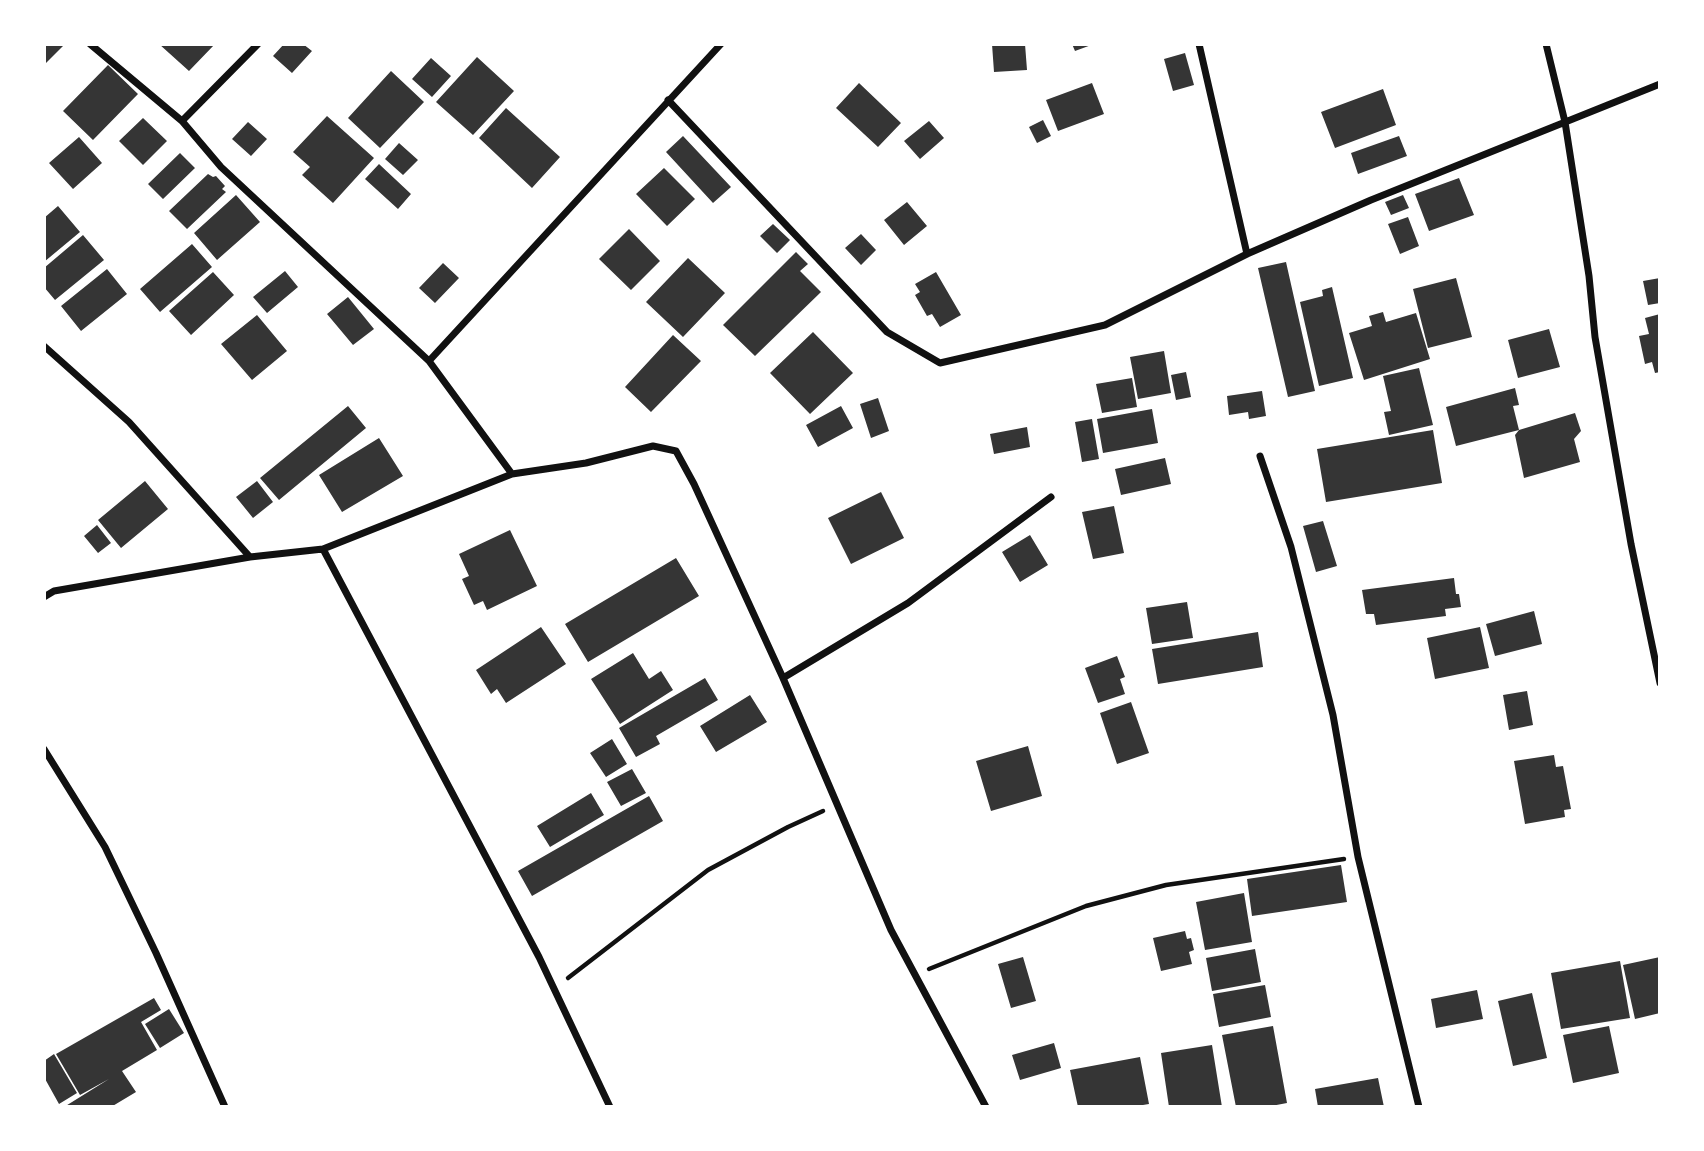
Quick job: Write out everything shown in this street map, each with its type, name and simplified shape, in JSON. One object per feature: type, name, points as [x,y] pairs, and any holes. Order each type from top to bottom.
[{"type":"street","points":[[90,44],[182,121],[221,167],[429,361],[512,474]]},
{"type":"street","points":[[182,121],[258,44]]},
{"type":"street","points":[[429,361],[721,44]]},
{"type":"street","points":[[1199,44],[1247,254]]},
{"type":"street","points":[[1546,44],[1565,122],[1589,276],[1595,337],[1631,544],[1660,683]]},
{"type":"street","points":[[668,100],[887,332],[940,363],[1105,325],[1247,254],[1371,200],[1660,84]]},
{"type":"street","points":[[44,346],[129,422],[250,557]]},
{"type":"street","points":[[44,597],[54,591],[250,557],[323,549],[512,474],[586,463],[653,446],[677,451],[783,678],[891,930],[986,1107]]},
{"type":"street","points":[[1260,456],[1291,547],[1333,715],[1357,857],[1419,1107]]},
{"type":"street","points":[[783,678],[908,603],[1051,497]]},
{"type":"street","points":[[323,549],[501,885],[610,1107]]},
{"type":"street","points":[[44,749],[105,847],[225,1107]]},
{"type":"path","points":[[554,989],[708,870],[788,827],[838,805]]},
{"type":"path","points":[[915,974],[1086,906],[1166,885],[1357,857]]},
{"type":"building","points":[[44,44],[65,44],[44,65]]},
{"type":"building","points":[[159,44],[215,44],[189,71]]},
{"type":"building","points":[[284,44],[303,44],[312,51],[292,73],[273,56]]},
{"type":"building","points":[[992,44],[1025,44],[1027,70],[994,72]]},
{"type":"building","points":[[1072,44],[1094,44],[1075,51]]},
{"type":"building","points":[[1185,53],[1194,85],[1173,91],[1164,59]]},
{"type":"building","points":[[477,57],[514,91],[473,135],[436,102]]},
{"type":"building","points":[[431,58],[451,76],[432,97],[412,79]]},
{"type":"building","points":[[108,65],[138,94],[93,140],[63,111]]},
{"type":"building","points":[[391,71],[424,102],[380,148],[348,118]]},
{"type":"building","points":[[859,83],[901,123],[878,147],[836,108]]},
{"type":"building","points":[[1092,83],[1104,114],[1058,131],[1046,100]]},
{"type":"building","points":[[1383,89],[1396,125],[1335,148],[1321,112]]},
{"type":"building","points":[[506,108],[560,157],[532,188],[479,138]]},
{"type":"building","points":[[327,116],[374,158],[333,203],[302,175],[310,167],[293,152]]},
{"type":"building","points":[[143,118],[167,141],[143,165],[119,141]]},
{"type":"building","points":[[1043,120],[1051,136],[1037,143],[1029,127]]},
{"type":"building","points":[[929,121],[944,138],[920,159],[904,141]]},
{"type":"building","points":[[248,122],[267,139],[251,156],[232,139]]},
{"type":"building","points":[[683,136],[731,187],[713,203],[666,152]]},
{"type":"building","points":[[1399,136],[1407,156],[1358,174],[1351,153]]},
{"type":"building","points":[[79,137],[102,163],[73,189],[49,163]]},
{"type":"building","points":[[399,143],[418,160],[403,175],[385,159]]},
{"type":"building","points":[[180,153],[195,168],[163,199],[148,184]]},
{"type":"building","points":[[379,164],[411,194],[398,209],[365,179]]},
{"type":"building","points":[[664,168],[695,199],[667,226],[636,194]]},
{"type":"building","points":[[208,174],[216,176],[225,186],[222,189],[226,192],[187,229],[169,211]]},
{"type":"building","points":[[1459,178],[1474,215],[1429,231],[1415,194]]},
{"type":"building","points":[[236,195],[260,222],[217,260],[194,233]]},
{"type":"building","points":[[1403,195],[1409,208],[1391,215],[1385,202]]},
{"type":"building","points":[[907,202],[927,226],[904,245],[884,220]]},
{"type":"building","points":[[58,206],[80,232],[44,262],[44,218]]},
{"type":"building","points":[[1408,217],[1419,246],[1400,254],[1388,224]]},
{"type":"building","points":[[773,224],[790,240],[777,253],[760,236]]},
{"type":"building","points":[[629,229],[660,261],[631,290],[599,259]]},
{"type":"building","points":[[861,234],[876,250],[861,265],[845,248]]},
{"type":"building","points":[[83,235],[104,260],[55,300],[44,287],[44,268]]},
{"type":"building","points":[[192,244],[212,267],[160,312],[140,289]]},
{"type":"building","points":[[796,252],[808,264],[800,271],[821,292],[755,356],[723,325]]},
{"type":"building","points":[[688,258],[725,293],[683,337],[646,302]]},
{"type":"building","points":[[1286,262],[1315,391],[1288,397],[1258,268]]},
{"type":"building","points":[[443,263],[459,278],[435,303],[419,288]]},
{"type":"building","points":[[107,269],[127,294],[81,331],[61,306]]},
{"type":"building","points":[[285,271],[298,287],[267,313],[253,297]]},
{"type":"building","points":[[213,272],[234,295],[191,335],[169,311]]},
{"type":"building","points":[[936,272],[961,315],[940,327],[932,314],[927,316],[915,295],[920,292],[915,284]]},
{"type":"building","points":[[1456,278],[1472,337],[1428,348],[1413,289]]},
{"type":"building","points":[[1660,278],[1660,303],[1648,305],[1643,281]]},
{"type":"building","points":[[1332,287],[1353,378],[1319,386],[1300,302],[1323,296],[1322,290]]},
{"type":"building","points":[[348,297],[374,329],[353,345],[327,314]]},
{"type":"building","points":[[1383,312],[1386,322],[1416,313],[1430,359],[1364,380],[1349,333],[1372,326],[1369,316]]},
{"type":"building","points":[[1660,314],[1660,372],[1655,373],[1652,362],[1645,364],[1639,336],[1649,334],[1645,318]]},
{"type":"building","points":[[257,315],[287,351],[252,380],[221,344]]},
{"type":"building","points":[[1549,329],[1560,367],[1518,378],[1508,340]]},
{"type":"building","points":[[813,332],[853,373],[810,414],[770,373]]},
{"type":"building","points":[[673,335],[701,361],[651,412],[625,387]]},
{"type":"building","points":[[1164,351],[1171,393],[1138,399],[1130,357]]},
{"type":"building","points":[[1419,368],[1433,425],[1389,435],[1384,412],[1391,411],[1383,376]]},
{"type":"building","points":[[1186,372],[1191,397],[1176,400],[1171,375]]},
{"type":"building","points":[[1132,378],[1137,407],[1102,413],[1096,384]]},
{"type":"building","points":[[1515,388],[1519,405],[1513,406],[1519,430],[1456,446],[1446,407]]},
{"type":"building","points":[[1262,391],[1266,416],[1249,419],[1248,412],[1229,415],[1227,396]]},
{"type":"building","points":[[878,398],[889,431],[871,438],[860,404]]},
{"type":"building","points":[[348,406],[366,428],[279,500],[260,478]]},
{"type":"building","points":[[841,406],[853,428],[818,447],[806,425]]},
{"type":"building","points":[[1152,409],[1158,443],[1103,453],[1097,419]]},
{"type":"building","points":[[1575,413],[1581,431],[1574,439],[1580,462],[1524,478],[1515,435],[1519,430]]},
{"type":"building","points":[[1092,419],[1099,459],[1082,462],[1075,422]]},
{"type":"building","points":[[1027,427],[1030,447],[994,454],[990,434]]},
{"type":"building","points":[[1433,430],[1442,483],[1326,502],[1317,449]]},
{"type":"building","points":[[379,438],[403,476],[342,512],[319,475]]},
{"type":"building","points":[[1165,458],[1171,484],[1121,495],[1115,469]]},
{"type":"building","points":[[145,481],[168,509],[121,548],[98,520]]},
{"type":"building","points":[[257,481],[273,502],[253,518],[236,497]]},
{"type":"building","points":[[881,492],[904,538],[851,564],[828,518]]},
{"type":"building","points":[[1114,506],[1124,553],[1093,559],[1082,512]]},
{"type":"building","points":[[1323,521],[1337,566],[1316,572],[1303,526]]},
{"type":"building","points":[[97,525],[111,543],[98,553],[84,536]]},
{"type":"building","points":[[510,530],[537,586],[487,610],[483,601],[474,605],[462,579],[469,576],[459,554]]},
{"type":"building","points":[[1030,535],[1048,565],[1020,582],[1002,552]]},
{"type":"building","points":[[676,558],[699,596],[588,662],[565,624]]},
{"type":"building","points":[[1454,578],[1461,607],[1445,609],[1446,616],[1376,625],[1374,614],[1366,614],[1362,590]]},
{"type":"building","points":[[1187,602],[1193,638],[1152,644],[1146,608]]},
{"type":"building","points":[[1534,611],[1542,644],[1495,656],[1486,624]]},
{"type":"building","points":[[541,627],[566,664],[506,703],[497,689],[491,694],[476,670]]},
{"type":"building","points":[[1480,627],[1489,668],[1435,679],[1427,638]]},
{"type":"building","points":[[1258,632],[1263,667],[1158,684],[1152,649]]},
{"type":"building","points":[[633,653],[649,679],[661,671],[673,690],[620,724],[591,679]]},
{"type":"building","points":[[1117,656],[1125,677],[1120,679],[1125,694],[1098,703],[1085,668]]},
{"type":"building","points":[[705,678],[718,700],[656,736],[660,744],[636,757],[619,728]]},
{"type":"building","points":[[1527,691],[1533,725],[1509,730],[1503,695]]},
{"type":"building","points":[[750,695],[767,722],[716,752],[700,726]]},
{"type":"building","points":[[1131,702],[1149,753],[1117,764],[1100,713]]},
{"type":"building","points":[[612,739],[627,764],[606,777],[590,753]]},
{"type":"building","points":[[1028,746],[1042,796],[991,811],[976,761]]},
{"type":"building","points":[[1554,755],[1556,767],[1563,766],[1571,809],[1564,810],[1565,817],[1525,824],[1514,761]]},
{"type":"building","points":[[632,769],[646,793],[621,806],[607,782]]},
{"type":"building","points":[[591,793],[604,815],[550,847],[537,826]]},
{"type":"building","points":[[649,796],[663,821],[532,896],[518,871]]},
{"type":"building","points":[[1341,865],[1347,902],[1252,916],[1247,879]]},
{"type":"building","points":[[1244,893],[1252,942],[1205,950],[1196,902]]},
{"type":"building","points":[[1185,931],[1187,939],[1191,938],[1194,950],[1189,952],[1192,964],[1161,971],[1153,938]]},
{"type":"building","points":[[1255,949],[1261,982],[1212,991],[1206,958]]},
{"type":"building","points":[[1023,957],[1036,1001],[1011,1008],[998,964]]},
{"type":"building","points":[[1660,957],[1660,1013],[1635,1019],[1623,965]]},
{"type":"building","points":[[1620,961],[1630,1018],[1561,1029],[1551,973]]},
{"type":"building","points":[[1265,985],[1271,1017],[1219,1027],[1213,994]]},
{"type":"building","points":[[1477,990],[1483,1019],[1436,1028],[1431,999]]},
{"type":"building","points":[[1532,993],[1547,1058],[1513,1066],[1498,1001]]},
{"type":"building","points":[[154,998],[161,1010],[141,1022],[157,1050],[122,1071],[136,1092],[111,1107],[64,1107],[109,1079],[80,1095],[56,1054]]},
{"type":"building","points":[[169,1009],[184,1033],[160,1048],[145,1024]]},
{"type":"building","points":[[1273,1026],[1287,1103],[1266,1107],[1236,1107],[1222,1035]]},
{"type":"building","points":[[1609,1026],[1619,1073],[1573,1083],[1563,1035]]},
{"type":"building","points":[[1054,1043],[1061,1068],[1020,1080],[1012,1055]]},
{"type":"building","points":[[1212,1045],[1222,1107],[1169,1107],[1161,1053]]},
{"type":"building","points":[[54,1054],[77,1093],[59,1104],[44,1077],[44,1061]]},
{"type":"building","points":[[1140,1057],[1149,1104],[1138,1107],[1078,1107],[1070,1070]]},
{"type":"building","points":[[1378,1078],[1384,1107],[1318,1107],[1315,1089]]}]
